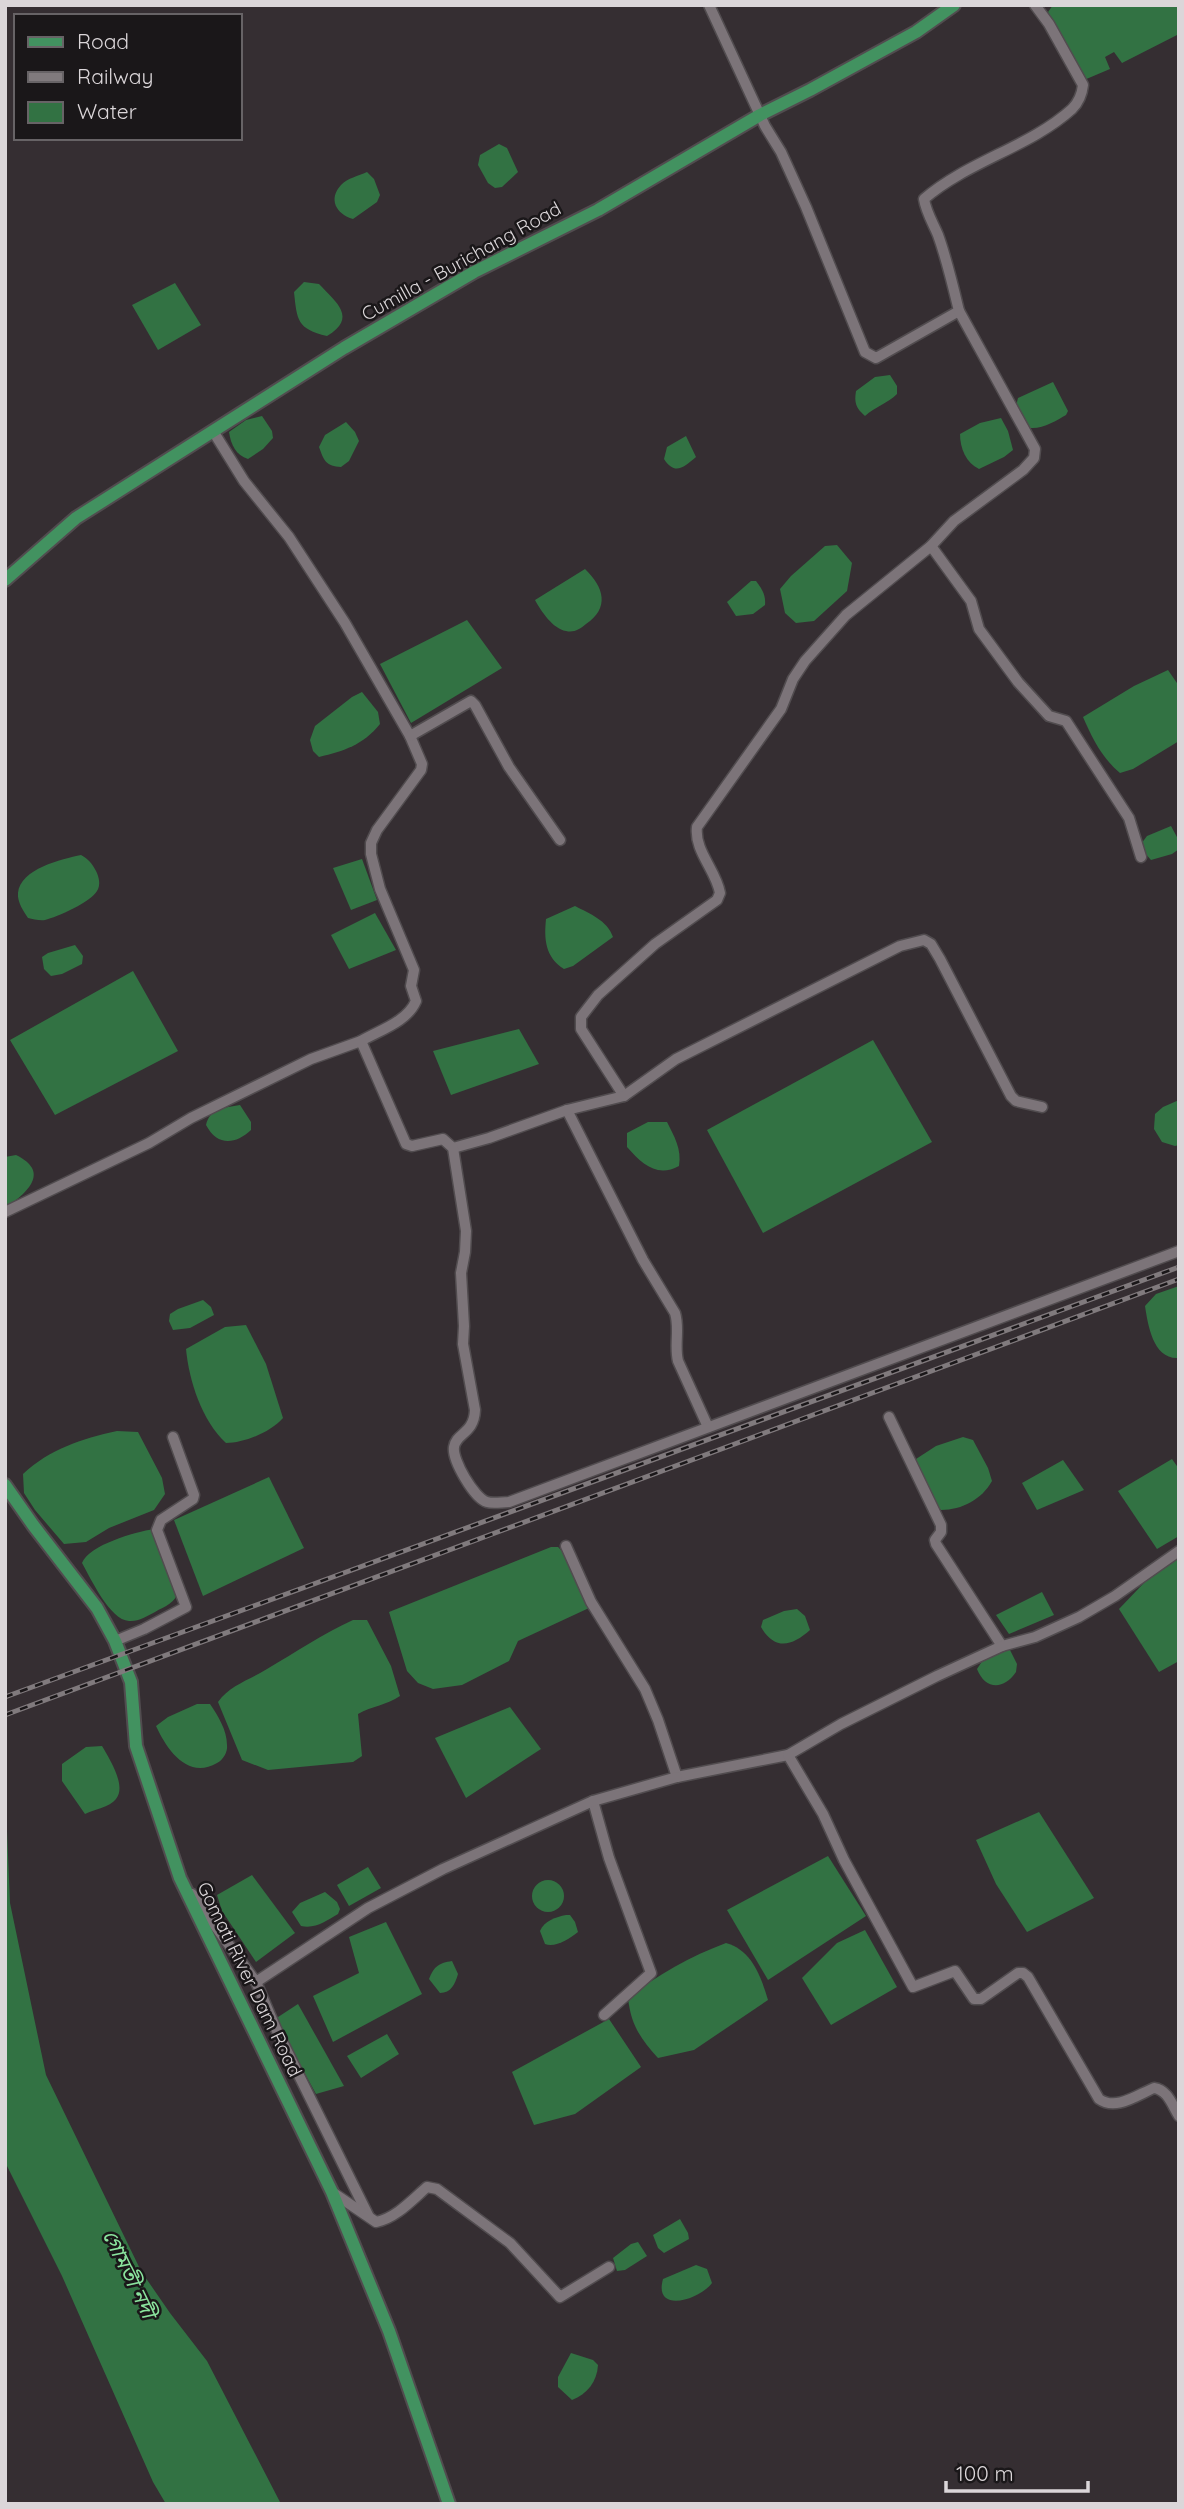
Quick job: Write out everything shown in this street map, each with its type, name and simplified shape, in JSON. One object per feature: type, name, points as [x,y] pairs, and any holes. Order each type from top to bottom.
[{"type":"main road","name":"Cumilla - Burichang Road","points":[[5,580],[76,518],[344,348],[451,286],[598,210],[760,115],[916,32],[954,5]]},
{"type":"main road","name":"Gomati River Dam Road","points":[[5,1485],[97,1608],[115,1641],[131,1682],[139,1756],[180,1878],[332,2192],[390,2331],[449,2504]]},
{"type":"street","points":[[709,5],[806,207],[866,352],[876,358],[959,311]]},
{"type":"street","points":[[624,1096],[581,1029],[581,1017],[587,1007],[655,944],[717,900],[720,893],[719,883],[699,847],[697,827],[781,709],[793,679],[846,615],[931,546],[954,521],[1023,470],[1034,458],[1035,449],[959,311],[948,266],[925,199],[940,185],[1046,127],[1074,107],[1081,95],[1083,85],[1049,24],[1035,5]]},
{"type":"street","points":[[5,1212],[149,1143],[191,1118],[311,1059],[361,1041],[405,1017],[416,1001],[411,986],[414,970],[380,889],[371,844],[377,830],[421,770],[422,764],[390,697],[331,601],[289,537],[244,481],[213,431]]},
{"type":"street","points":[[931,546],[971,601],[979,629],[1018,682],[1049,716],[1063,719],[1072,731],[1129,818],[1141,857]]},
{"type":"street","points":[[410,736],[471,701],[509,767],[560,840]]},
{"type":"street","points":[[453,1148],[567,1110],[624,1096],[676,1059],[900,946],[924,940],[931,944],[940,958],[1011,1096],[1016,1101],[1042,1107]]},
{"type":"street","points":[[361,1041],[406,1144],[412,1146],[443,1139],[453,1148],[466,1231],[461,1273],[463,1351],[475,1410],[475,1421],[455,1442],[453,1450],[462,1473],[478,1498],[489,1503],[509,1502],[1179,1251]]},
{"type":"street","points":[[567,1110],[643,1260],[674,1313],[677,1320],[678,1361],[708,1427]]},
{"type":"street","points":[[889,1417],[941,1525],[936,1544],[1002,1646]]},
{"type":"street","points":[[115,1641],[186,1607],[157,1530],[161,1520],[193,1499],[194,1495],[173,1437]]},
{"type":"street","points":[[565,1546],[591,1602],[645,1689],[677,1777]]},
{"type":"street","points":[[256,1982],[368,1908],[443,1869],[593,1801],[677,1777],[788,1755],[841,1724],[1002,1646],[1035,1637],[1079,1617],[1115,1596],[1179,1551]]},
{"type":"street","points":[[788,1755],[823,1814],[844,1860],[913,1987],[955,1971],[971,1996],[981,1999],[1018,1973],[1023,1973],[1028,1977],[1100,2099],[1106,2104],[1115,2104],[1154,2088],[1160,2089],[1179,2116]]},
{"type":"street","points":[[593,1801],[609,1858],[651,1973],[604,2015]]},
{"type":"street","points":[[180,1878],[256,1982],[276,2029],[369,2218]]},
{"type":"street","points":[[332,2192],[376,2222],[383,2221],[401,2210],[431,2186],[510,2243],[560,2297],[609,2267]]},
{"type":"water","points":[[1053,5],[1179,5],[1179,34],[1122,63],[1114,52],[1105,57],[1110,69],[1084,80],[1054,28],[1048,12]]},
{"type":"water","points":[[499,144],[507,148],[518,172],[502,187],[495,188],[488,183],[478,165],[480,155]]},
{"type":"water","points":[[367,172],[374,179],[380,195],[377,202],[353,219],[347,217],[336,205],[337,190],[350,179]]},
{"type":"water","points":[[304,282],[319,284],[341,310],[341,323],[327,336],[310,330],[300,322],[294,292]]},
{"type":"water","points":[[175,283],[201,325],[158,350],[132,305]]},
{"type":"water","points":[[890,375],[897,386],[897,394],[865,416],[856,405],[856,391],[875,377]]},
{"type":"water","points":[[1053,382],[1068,411],[1066,415],[1039,427],[1023,425],[1015,410],[1018,398]]},
{"type":"water","points":[[262,416],[272,431],[273,438],[248,459],[235,449],[229,432],[246,420]]},
{"type":"water","points":[[1001,418],[1013,450],[979,469],[965,454],[960,434],[980,423]]},
{"type":"water","points":[[346,422],[359,441],[349,461],[341,467],[329,464],[319,447],[325,435]]},
{"type":"water","points":[[686,436],[696,457],[684,467],[672,467],[664,459],[667,447]]},
{"type":"water","points":[[837,545],[852,563],[847,591],[814,621],[796,623],[785,613],[780,589],[825,546]]},
{"type":"water","points":[[585,569],[600,590],[602,597],[599,611],[577,630],[561,630],[548,619],[535,600]]},
{"type":"water","points":[[751,581],[756,581],[762,589],[765,605],[753,614],[736,616],[727,602]]},
{"type":"water","points":[[467,620],[502,668],[411,723],[380,664]]},
{"type":"water","points":[[1168,670],[1179,686],[1179,741],[1133,769],[1120,773],[1098,747],[1083,717],[1134,686]]},
{"type":"water","points":[[362,692],[378,712],[380,724],[367,737],[352,746],[319,757],[313,751],[310,740],[315,726]]},
{"type":"water","points":[[1171,826],[1178,839],[1179,849],[1151,860],[1141,844],[1147,836]]},
{"type":"water","points":[[81,855],[91,863],[98,876],[99,886],[94,895],[45,920],[28,918],[18,896],[26,877],[43,866]]},
{"type":"water","points":[[362,859],[377,900],[351,910],[333,868]]},
{"type":"water","points":[[575,906],[602,922],[613,937],[573,966],[564,969],[549,953],[545,934],[546,919]]},
{"type":"water","points":[[375,913],[396,950],[349,969],[331,935]]},
{"type":"water","points":[[75,945],[83,956],[82,964],[62,974],[51,976],[44,969],[42,957]]},
{"type":"water","points":[[133,971],[178,1051],[55,1115],[10,1040]]},
{"type":"water","points":[[519,1029],[539,1064],[451,1095],[433,1051]]},
{"type":"water","points":[[873,1040],[932,1142],[763,1233],[707,1130]]},
{"type":"water","points":[[1179,1100],[1179,1145],[1175,1146],[1162,1142],[1154,1129],[1155,1114]]},
{"type":"water","points":[[240,1105],[251,1122],[251,1130],[233,1141],[215,1137],[206,1125],[211,1115],[218,1110]]},
{"type":"water","points":[[648,1122],[667,1122],[678,1148],[679,1166],[657,1170],[644,1164],[627,1147],[627,1133]]},
{"type":"water","points":[[16,1155],[32,1168],[34,1175],[21,1196],[5,1208],[5,1157]]},
{"type":"water","points":[[1179,1286],[1179,1358],[1163,1353],[1153,1340],[1145,1306],[1156,1294]]},
{"type":"water","points":[[203,1300],[211,1307],[214,1315],[190,1328],[173,1330],[169,1321],[170,1314]]},
{"type":"water","points":[[246,1325],[266,1364],[283,1418],[257,1436],[226,1443],[210,1424],[198,1400],[186,1349],[225,1327]]},
{"type":"water","points":[[117,1431],[138,1432],[162,1478],[165,1494],[154,1510],[109,1528],[86,1542],[64,1544],[24,1493],[23,1474],[44,1458],[67,1446]]},
{"type":"water","points":[[963,1437],[973,1440],[992,1481],[983,1493],[971,1502],[941,1510],[932,1500],[916,1459],[936,1446]]},
{"type":"water","points":[[1172,1459],[1179,1469],[1179,1536],[1157,1549],[1118,1491]]},
{"type":"water","points":[[1063,1460],[1084,1490],[1037,1510],[1022,1483]]},
{"type":"water","points":[[269,1477],[304,1548],[203,1596],[174,1520]]},
{"type":"water","points":[[154,1529],[178,1591],[177,1595],[170,1604],[142,1618],[132,1621],[122,1619],[102,1598],[82,1563],[86,1556],[103,1545]]},
{"type":"water","points":[[551,1547],[558,1547],[565,1554],[589,1608],[518,1641],[509,1661],[462,1685],[433,1689],[418,1683],[407,1671],[389,1612]]},
{"type":"water","points":[[1179,1556],[1179,1661],[1159,1672],[1119,1609],[1163,1563]]},
{"type":"water","points":[[1042,1592],[1054,1615],[1009,1634],[996,1615]]},
{"type":"water","points":[[797,1609],[805,1616],[810,1630],[797,1640],[784,1644],[766,1635],[761,1627],[763,1620]]},
{"type":"water","points":[[353,1620],[367,1620],[391,1666],[400,1696],[358,1714],[362,1756],[353,1762],[268,1770],[242,1760],[218,1702],[234,1687]]},
{"type":"water","points":[[1009,1648],[1017,1664],[1016,1672],[1000,1684],[985,1681],[977,1669],[983,1660]]},
{"type":"water","points":[[197,1704],[210,1704],[222,1723],[227,1750],[217,1763],[197,1768],[172,1753],[156,1726],[168,1717]]},
{"type":"water","points":[[510,1707],[541,1749],[466,1798],[435,1738]]},
{"type":"water","points":[[102,1746],[116,1772],[119,1793],[110,1804],[85,1814],[62,1781],[62,1764],[86,1747]]},
{"type":"water","name":"গোমতী নদী","points":[[5,1783],[10,1903],[46,2075],[141,2271],[207,2361],[281,2504],[166,2504],[153,2482],[62,2276],[5,2162]]},
{"type":"water","points":[[1039,1812],[1094,1898],[1027,1932],[996,1884],[976,1840]]},
{"type":"water","points":[[828,1856],[866,1916],[768,1980],[727,1910]]},
{"type":"water","points":[[368,1867],[381,1888],[349,1906],[337,1885]]},
{"type":"water","points":[[252,1875],[295,1933],[256,1962],[222,1911],[217,1895]]},
{"type":"water","points":[[548,1880],[559,1885],[564,1896],[559,1907],[548,1912],[537,1907],[532,1896],[537,1885]]},
{"type":"water","points":[[325,1892],[337,1902],[340,1909],[338,1914],[316,1925],[301,1926],[292,1912],[300,1903]]},
{"type":"water","points":[[570,1915],[575,1922],[578,1932],[557,1944],[545,1944],[540,1931],[544,1925]]},
{"type":"water","points":[[386,1922],[422,1994],[333,2042],[313,1996],[359,1973],[349,1937]]},
{"type":"water","points":[[865,1930],[897,1987],[831,2025],[802,1978],[837,1943]]},
{"type":"water","points":[[726,1943],[749,1958],[768,2000],[694,2050],[658,2058],[637,2031],[628,1998],[675,1967]]},
{"type":"water","points":[[452,1961],[457,1978],[450,1990],[440,1993],[429,1979],[438,1966]]},
{"type":"water","points":[[298,2004],[344,2086],[316,2094],[275,2019]]},
{"type":"water","points":[[609,2019],[641,2067],[575,2114],[534,2125],[512,2072]]},
{"type":"water","points":[[387,2034],[399,2054],[361,2078],[347,2056]]},
{"type":"water","points":[[680,2219],[689,2239],[664,2253],[658,2248],[653,2235]]},
{"type":"water","points":[[638,2242],[647,2256],[625,2270],[617,2271],[613,2258]]},
{"type":"water","points":[[696,2265],[707,2269],[712,2283],[689,2298],[671,2300],[665,2297],[662,2290],[663,2279]]},
{"type":"water","points":[[571,2353],[593,2360],[598,2365],[596,2377],[590,2387],[572,2400],[558,2387],[558,2377]]},
{"type":"railway","points":[[5,1697],[1179,1267]]},
{"type":"railway","points":[[5,1715],[1179,1279]]}]
